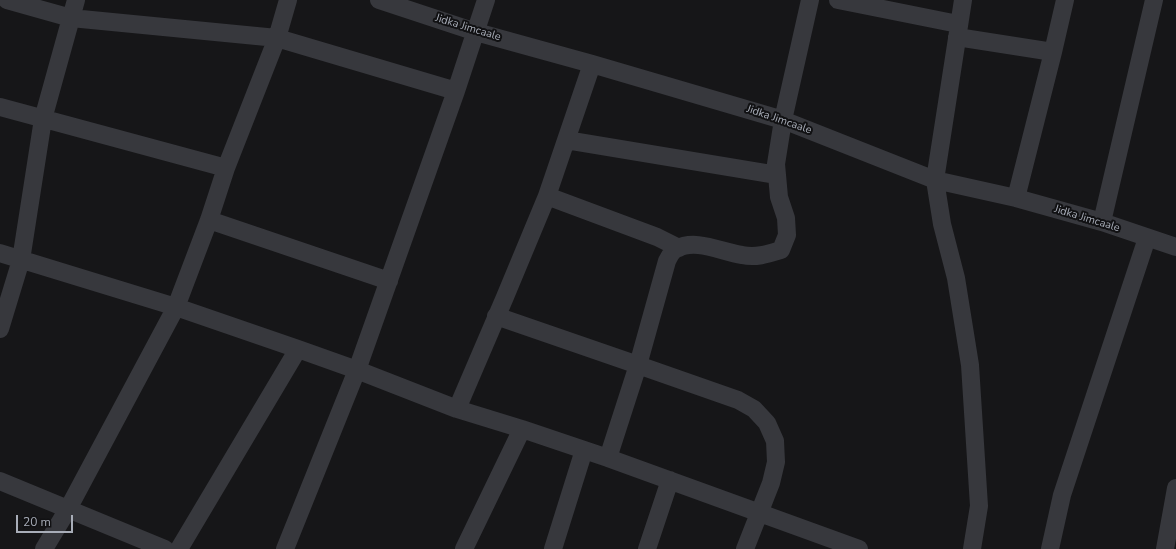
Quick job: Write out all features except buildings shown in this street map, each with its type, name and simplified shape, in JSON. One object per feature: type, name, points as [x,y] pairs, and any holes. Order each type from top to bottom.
[{"type":"street","points":[[7,0],[71,18],[277,38],[456,91]]},
{"type":"street","points":[[0,329],[21,260],[43,119],[76,0]]},
{"type":"street","points":[[44,549],[68,509],[176,307],[209,220],[226,168],[277,38],[288,0]]},
{"type":"street","name":"Jidka Jimcaale","points":[[379,0],[476,32],[592,64],[783,120],[935,180],[1016,198],[1102,222],[1176,247]]},
{"type":"street","points":[[285,549],[357,370],[456,91],[486,0]]},
{"type":"street","points":[[608,458],[638,365],[667,261],[675,249],[685,245],[696,245],[710,247],[743,256],[765,256],[781,250],[787,235],[786,218],[779,197],[776,164],[783,120],[810,0]]},
{"type":"street","points":[[838,0],[958,31],[1053,52]]},
{"type":"street","points":[[963,0],[935,180],[942,224],[956,278],[970,365],[979,506],[972,549]]},
{"type":"street","points":[[1016,198],[1065,0]]},
{"type":"street","points":[[1102,222],[1154,0]]},
{"type":"street","points":[[457,409],[547,196],[592,64]]},
{"type":"street","points":[[0,107],[226,168]]},
{"type":"street","points":[[566,140],[777,175]]},
{"type":"street","points":[[547,196],[657,237],[680,248]]},
{"type":"street","points":[[209,220],[389,281]]},
{"type":"street","points":[[1050,549],[1062,495],[1147,238]]},
{"type":"street","points":[[0,253],[176,307],[298,349],[457,409],[608,458],[859,549]]},
{"type":"street","points":[[496,316],[738,400],[754,409],[767,423],[775,441],[776,462],[771,483],[745,549]]},
{"type":"street","points":[[179,549],[298,349]]},
{"type":"street","points":[[464,549],[522,429]]},
{"type":"street","points":[[553,549],[584,450]]},
{"type":"street","points":[[647,549],[670,480]]},
{"type":"street","points":[[0,481],[165,549]]},
{"type":"street","points":[[1165,549],[1176,488]]}]
